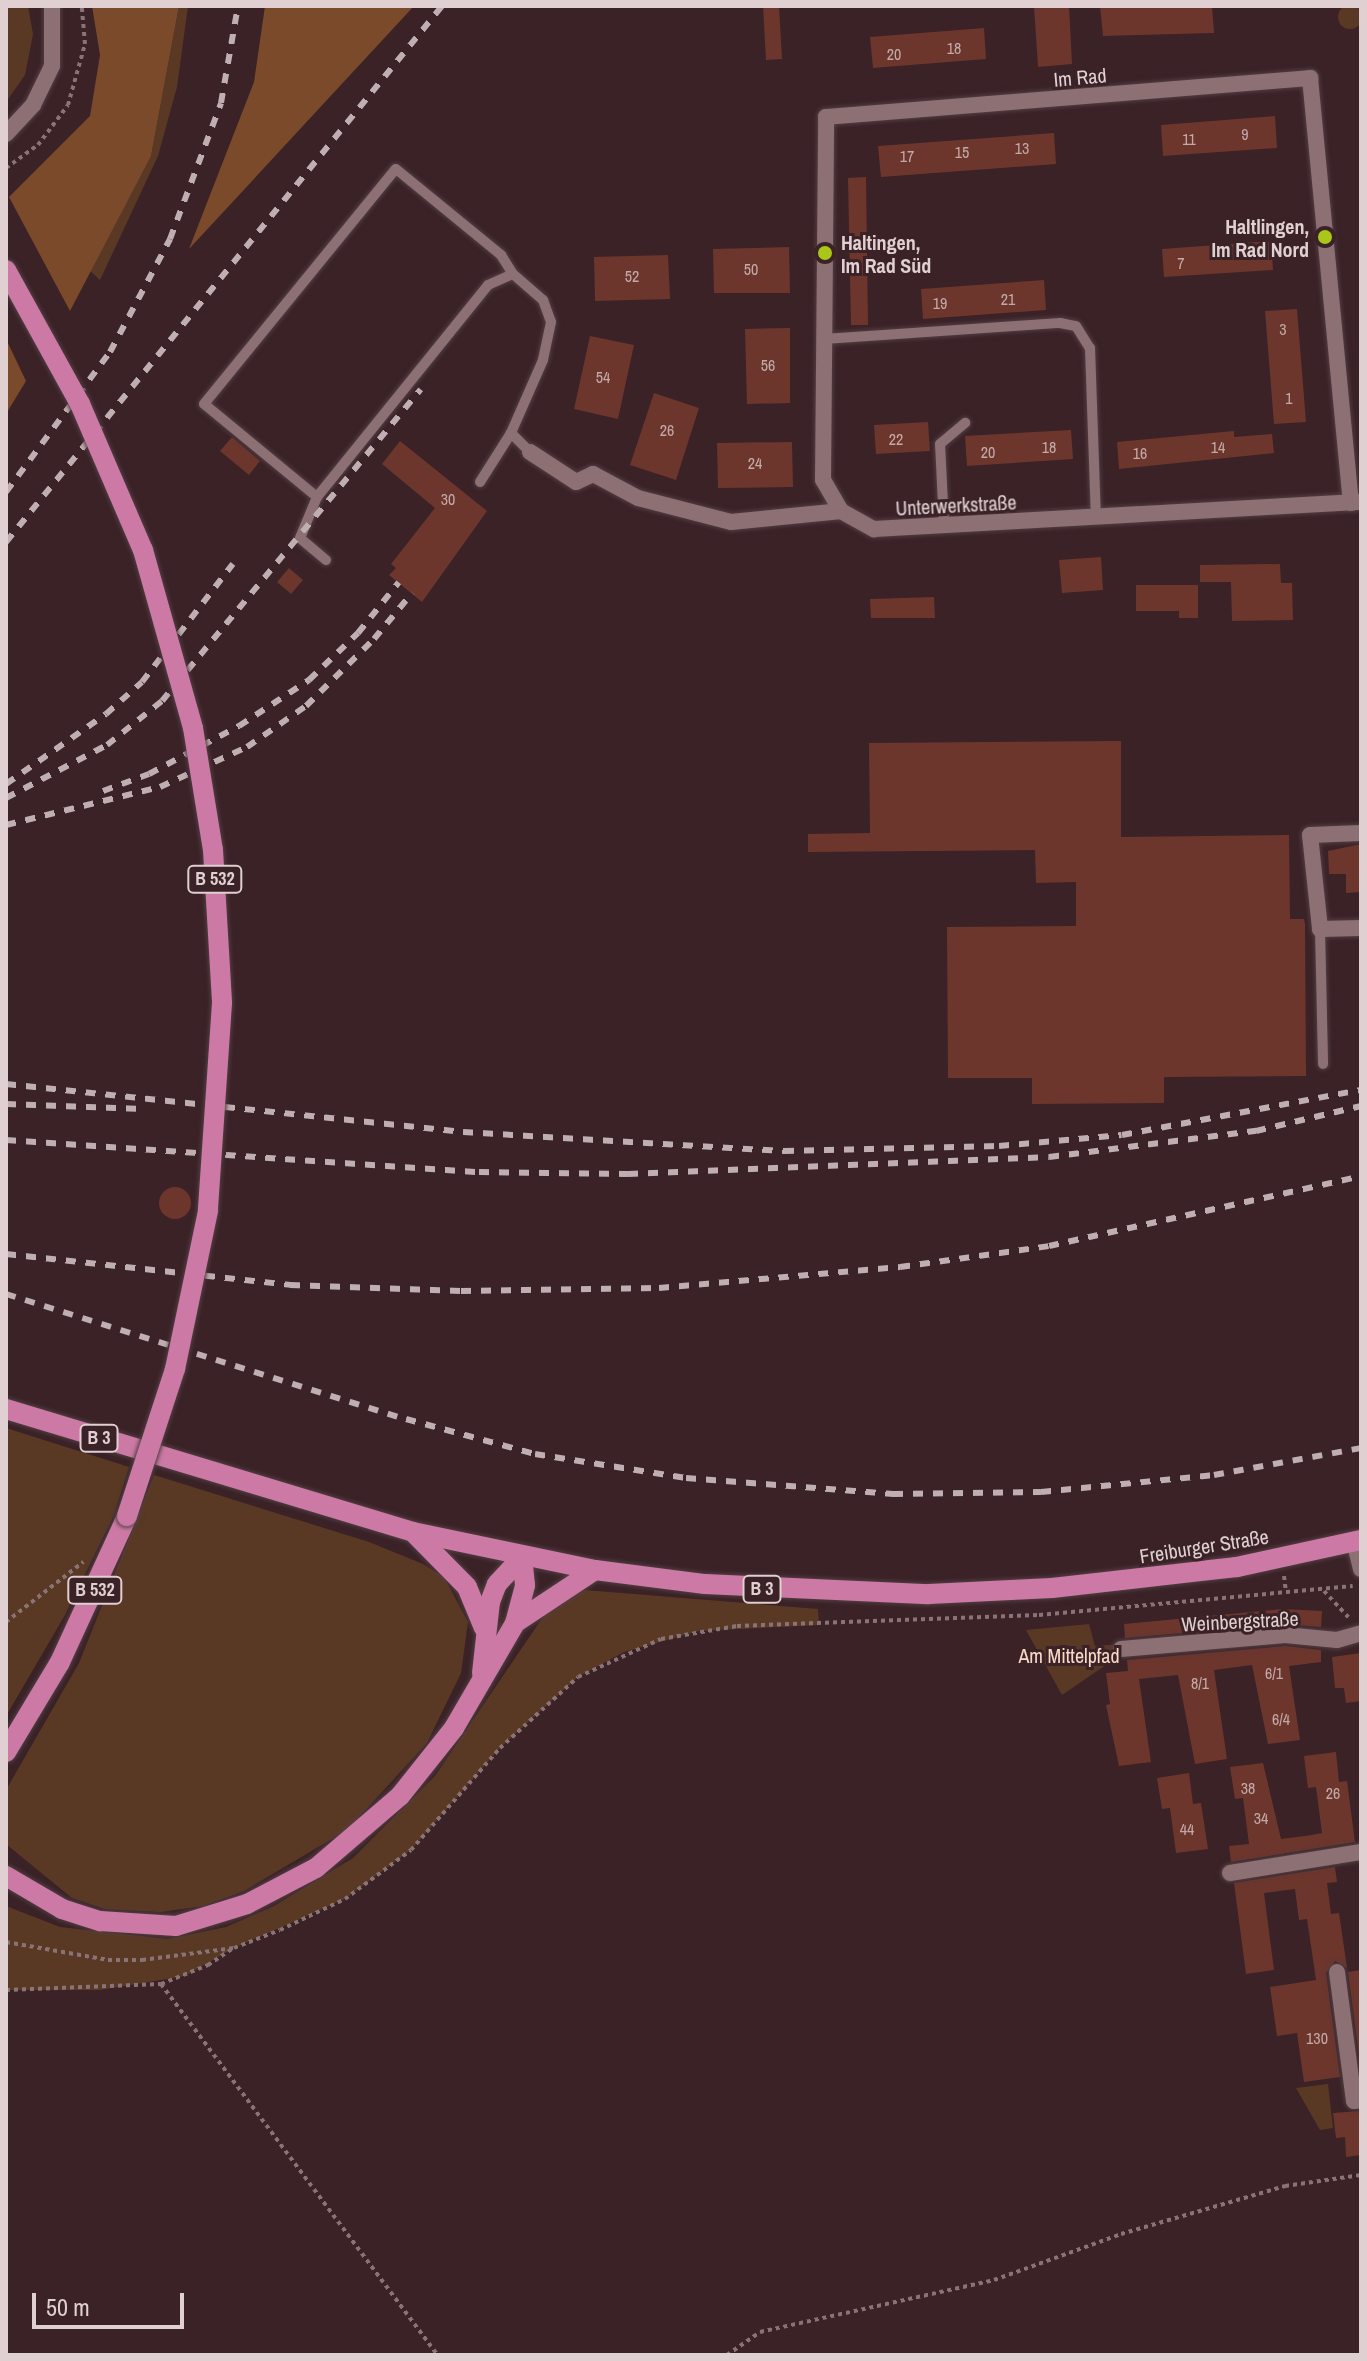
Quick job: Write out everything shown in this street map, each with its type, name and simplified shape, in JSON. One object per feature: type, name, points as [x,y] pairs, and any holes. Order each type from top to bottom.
[{"type":"main road","name":"B 532","points":[[6,270],[80,404],[143,550],[193,728],[213,850],[222,1003],[208,1211],[175,1369],[127,1516],[113,1548],[60,1662],[6,1752]]},
{"type":"main road","name":"B 3","points":[[6,1409],[413,1532],[595,1570]]},
{"type":"main road","points":[[413,1532],[467,1587],[484,1628]]},
{"type":"main road","name":"Freiburger Straße","points":[[595,1570],[770,1590],[929,1594],[1052,1588],[1237,1567],[1358,1540]]},
{"type":"main road","points":[[6,1876],[62,1909],[140,1926],[176,1926],[247,1904],[316,1868],[376,1820],[434,1757],[515,1623],[525,1585],[522,1557]]},
{"type":"main road","points":[[482,1673],[484,1628],[497,1584],[522,1557]]},
{"type":"main road","points":[[515,1623],[595,1570]]},
{"type":"street","points":[[6,134],[33,105],[52,66],[52,6]]},
{"type":"street","name":"Im Rad","points":[[841,511],[823,480],[826,117],[1310,78],[1356,503]]},
{"type":"street","points":[[530,452],[576,482],[593,474],[638,498],[731,522],[841,511]]},
{"type":"street","name":"Unterwerkstraße","points":[[841,511],[874,529],[1356,503]]},
{"type":"street","points":[[1361,833],[1310,835],[1320,929],[1361,928]]},
{"type":"street","points":[[1358,1540],[1361,1569]]},
{"type":"street","name":"Weinbergstraße","points":[[1121,1649],[1285,1635],[1337,1640],[1356,1627]]},
{"type":"street","points":[[1230,1873],[1361,1852]]},
{"type":"street","points":[[1337,1972],[1354,2101],[1361,2100]]},
{"type":"lane","points":[[317,497],[204,404],[396,169],[501,255],[513,274],[543,300],[551,322],[543,360],[511,433],[480,482]]},
{"type":"lane","points":[[326,560],[300,538],[317,497],[488,285],[513,274]]},
{"type":"lane","points":[[824,339],[1060,323],[1076,326],[1090,348],[1096,517]]},
{"type":"lane","points":[[944,525],[940,444],[965,423]]},
{"type":"lane","points":[[511,433],[530,452]]},
{"type":"lane","points":[[1320,929],[1323,1064]]},
{"type":"path","points":[[6,168],[38,145],[68,105],[85,44],[82,6]]},
{"type":"path","points":[[6,1622],[96,1550],[113,1548]]},
{"type":"path","points":[[6,1990],[161,1984],[208,1965],[234,1948],[345,1899],[411,1850],[541,1705],[578,1677],[661,1639],[737,1626],[912,1623],[1324,1591],[1361,1584]]},
{"type":"path","points":[[1324,1591],[1356,1627]]},
{"type":"path","points":[[6,1942],[108,1960],[234,1948]]},
{"type":"path","points":[[161,1984],[438,2355]]},
{"type":"path","points":[[727,2355],[760,2332],[994,2280],[1121,2234],[1270,2191],[1361,2175]]},
{"type":"green space","points":[[1350,5],[1359,8],[1362,17],[1359,26],[1350,29],[1341,26],[1338,17],[1341,8]]},
{"type":"green space","points":[[6,6],[28,6],[33,34],[25,75],[6,102]]},
{"type":"green space","points":[[179,6],[188,6],[177,87],[158,156],[100,280],[89,270],[151,156]]},
{"type":"green space","points":[[6,1428],[129,1467],[113,1517],[65,1615],[6,1716]]},
{"type":"green space","points":[[154,1475],[369,1542],[423,1564],[444,1577],[468,1622],[461,1673],[427,1743],[347,1830],[244,1891],[203,1906],[161,1912],[105,1909],[72,1898],[6,1844],[6,1790],[79,1663]]},
{"type":"green space","points":[[584,1590],[818,1609],[819,1625],[699,1631],[624,1652],[578,1677],[500,1748],[411,1850],[345,1899],[234,1948],[185,1976],[100,1990],[6,1990],[6,1906],[60,1927],[168,1939],[226,1927],[274,1906],[353,1858],[435,1776],[551,1605]]},
{"type":"green space","name":"Am Mittelpfad","points":[[1089,1624],[1095,1646],[1120,1644],[1122,1654],[1062,1695],[1026,1630]]},
{"type":"green space","points":[[1328,2084],[1333,2128],[1320,2130],[1296,2088]]},
{"type":"shaded area","points":[[92,6],[179,6],[151,156],[70,311],[9,197],[90,116],[100,55]]},
{"type":"shaded area","points":[[265,6],[414,6],[189,249],[254,82]]},
{"type":"shaded area","points":[[6,339],[26,381],[6,414]]},
{"type":"building","points":[[763,6],[779,6],[782,59],[766,60]]},
{"type":"building","points":[[1034,6],[1069,6],[1072,64],[1038,67]]},
{"type":"building","points":[[1100,6],[1212,6],[1214,33],[1103,36]]},
{"type":"building","points":[[984,28],[986,59],[873,68],[870,37]]},
{"type":"building","points":[[1275,116],[1277,148],[1163,156],[1161,125]]},
{"type":"building","points":[[1054,133],[1056,164],[881,177],[878,146]]},
{"type":"building","points":[[866,177],[868,325],[851,325],[848,178]]},
{"type":"building","points":[[1271,241],[1273,270],[1164,277],[1162,249]]},
{"type":"building","points":[[789,247],[790,293],[714,293],[713,249]]},
{"type":"building","points":[[668,255],[670,299],[595,301],[594,257]]},
{"type":"building","points":[[1044,280],[1046,310],[923,319],[921,289]]},
{"type":"building","points":[[1297,309],[1306,422],[1274,424],[1265,311]]},
{"type":"building","points":[[790,328],[790,403],[747,404],[745,329]]},
{"type":"building","points":[[590,336],[634,345],[618,419],[574,409]]},
{"type":"building","points":[[654,393],[699,408],[676,480],[630,465]]},
{"type":"building","points":[[928,422],[930,451],[876,454],[874,425]]},
{"type":"building","points":[[1071,430],[1073,459],[967,466],[965,436]]},
{"type":"building","points":[[1234,431],[1234,437],[1272,434],[1274,453],[1119,469],[1117,442]]},
{"type":"building","points":[[232,437],[260,461],[249,475],[220,451]]},
{"type":"building","points":[[400,441],[487,511],[422,602],[389,575],[396,568],[391,564],[435,508],[382,464]]},
{"type":"building","points":[[792,442],[793,487],[718,488],[717,443]]},
{"type":"building","points":[[1101,557],[1103,590],[1062,593],[1059,560]]},
{"type":"building","points":[[1280,564],[1281,583],[1292,583],[1293,620],[1232,621],[1231,582],[1200,582],[1200,565]]},
{"type":"building","points":[[289,568],[303,580],[291,594],[277,582]]},
{"type":"building","points":[[1136,585],[1198,585],[1198,618],[1179,618],[1179,611],[1136,611]]},
{"type":"building","points":[[934,597],[935,618],[871,618],[870,599]]},
{"type":"building","points":[[1121,741],[1121,837],[1289,835],[1290,919],[1304,919],[1305,924],[1306,1076],[1164,1077],[1164,1103],[1032,1104],[1032,1078],[948,1078],[947,927],[1076,926],[1076,882],[1036,883],[1035,850],[808,852],[808,834],[870,833],[869,743]]},
{"type":"building","points":[[1361,844],[1361,892],[1346,893],[1346,874],[1329,874],[1328,851]]},
{"type":"building","points":[[175,1187],[186,1192],[191,1203],[186,1214],[175,1219],[164,1214],[159,1203],[164,1192]]},
{"type":"building","points":[[1282,1609],[1322,1611],[1321,1627],[1284,1624],[1125,1638],[1124,1624]]},
{"type":"building","points":[[1285,1646],[1321,1650],[1321,1662],[1289,1666],[1300,1740],[1268,1744],[1252,1665],[1214,1670],[1227,1759],[1195,1764],[1178,1675],[1139,1679],[1151,1762],[1119,1766],[1106,1705],[1110,1704],[1106,1673],[1128,1671],[1127,1660]]},
{"type":"building","points":[[1361,1653],[1361,1701],[1346,1703],[1344,1688],[1335,1688],[1332,1657]]},
{"type":"building","points":[[1336,1752],[1339,1782],[1347,1781],[1355,1842],[1231,1862],[1229,1846],[1249,1844],[1243,1798],[1235,1799],[1230,1767],[1263,1763],[1281,1839],[1312,1835],[1322,1833],[1316,1787],[1308,1788],[1304,1756]]},
{"type":"building","points":[[1189,1773],[1193,1804],[1201,1803],[1208,1849],[1176,1853],[1170,1808],[1162,1809],[1157,1778]]},
{"type":"building","points":[[1335,1867],[1337,1882],[1327,1883],[1331,1914],[1339,1913],[1347,1968],[1335,1961],[1326,1973],[1340,2077],[1304,2082],[1297,2033],[1277,2036],[1270,1987],[1316,1980],[1307,1919],[1299,1920],[1295,1889],[1264,1893],[1274,1970],[1246,1974],[1234,1883]]},
{"type":"building","points":[[1361,1970],[1361,2070],[1348,1972]]},
{"type":"building","points":[[1361,2111],[1361,2155],[1346,2157],[1345,2137],[1336,2138],[1333,2113]]},
{"type":"railway","points":[[6,492],[110,352],[170,239],[221,103],[238,6]]},
{"type":"railway","points":[[6,542],[442,6]]},
{"type":"railway","points":[[6,798],[107,745],[162,701],[421,389]]},
{"type":"railway","points":[[6,784],[106,714],[142,682],[233,564]]},
{"type":"railway","points":[[103,791],[149,774],[239,726],[309,680],[358,633],[399,582]]},
{"type":"railway","points":[[6,825],[160,787],[247,747],[306,706],[374,639],[412,593]]},
{"type":"railway","points":[[6,1084],[463,1132],[784,1151],[999,1146],[1122,1135],[1361,1090]]},
{"type":"railway","points":[[6,1104],[143,1109]]},
{"type":"railway","points":[[6,1140],[479,1172],[628,1174],[1049,1157],[1256,1131],[1361,1106]]},
{"type":"railway","points":[[6,1254],[290,1285],[461,1291],[659,1288],[900,1267],[1049,1246],[1361,1176]]},
{"type":"railway","points":[[6,1294],[406,1419],[535,1454],[686,1478],[893,1494],[1041,1492],[1214,1475],[1361,1448]]},
{"type":"place","name":"Haltlingen, Im Rad Nord","points":[[1325,237]]},
{"type":"place","name":"Haltingen, Im Rad Süd","points":[[825,253]]}]
